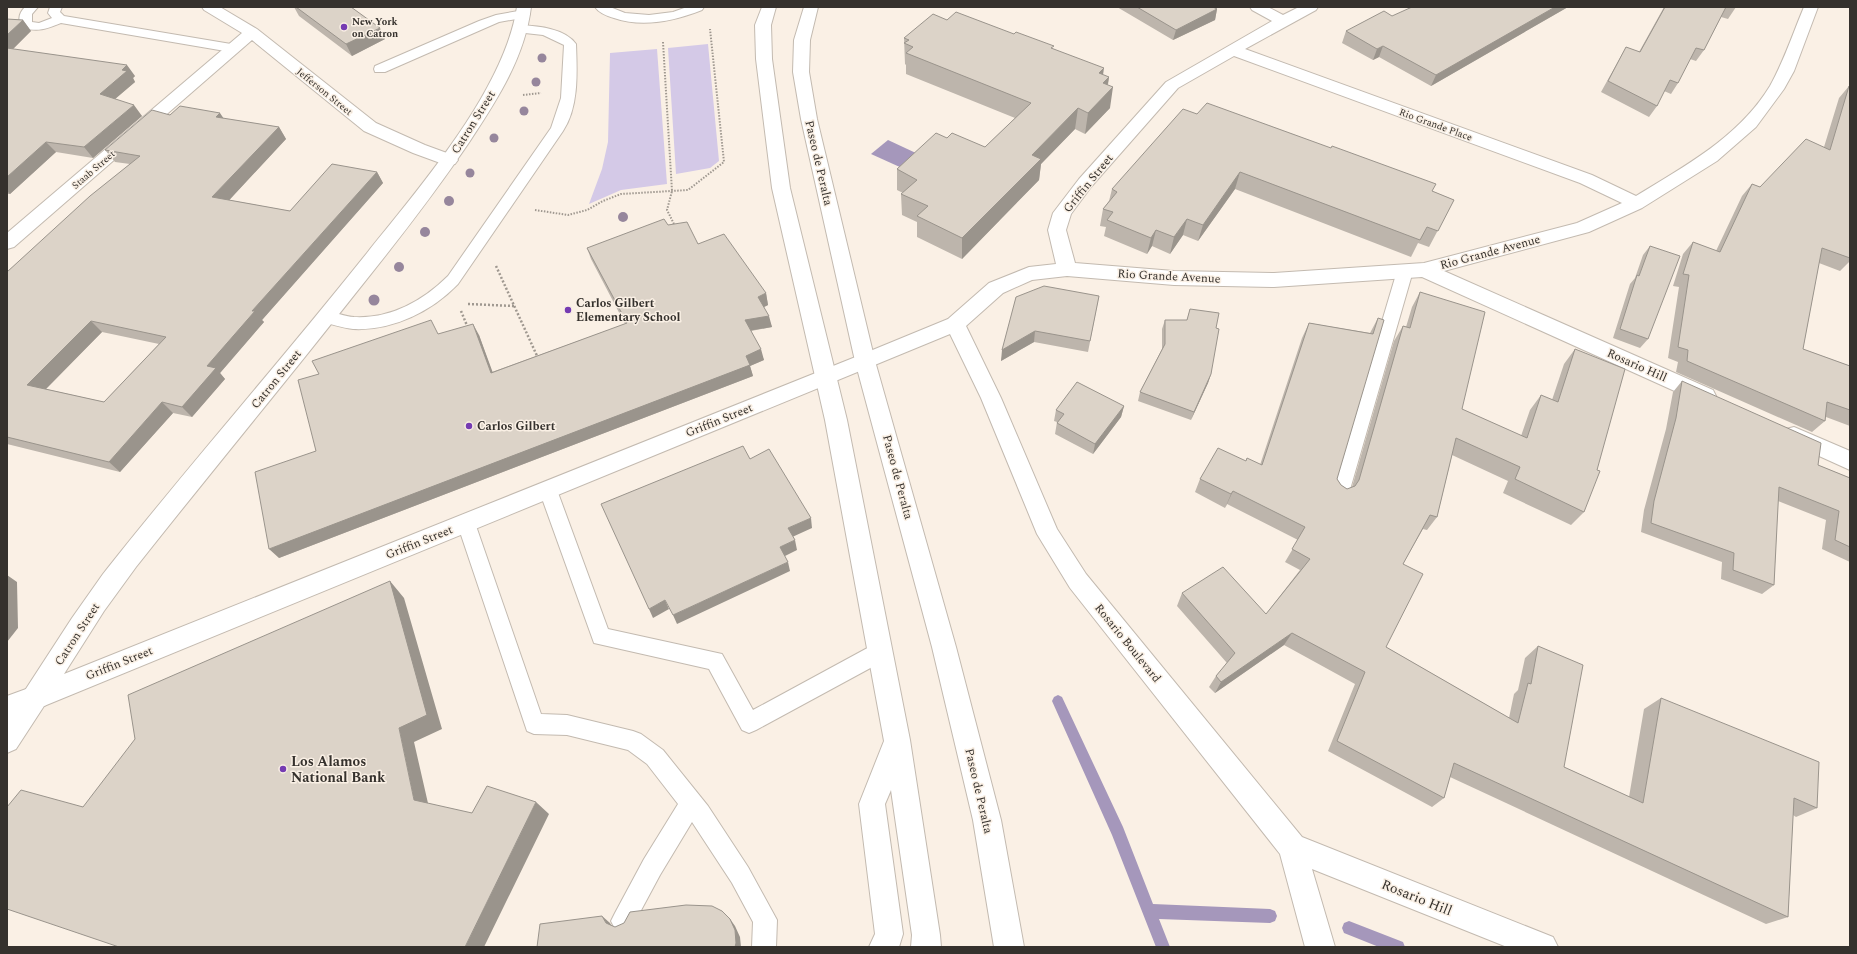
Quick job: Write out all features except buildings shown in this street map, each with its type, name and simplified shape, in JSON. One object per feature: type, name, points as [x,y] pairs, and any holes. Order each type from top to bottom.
[{"type":"street","name":"Jefferson Street","points":[[212,7],[252,32],[370,127],[419,149],[449,160]]},
{"type":"street","points":[[769,7],[763,25],[764,59],[781,188],[827,376],[897,740],[926,935],[926,947]]},
{"type":"street","name":"Paseo de Peralta","points":[[810,7],[802,40],[801,72],[809,119],[865,361],[944,647],[985,812],[1009,947]]},
{"type":"street","points":[[1257,7],[1283,20]]},
{"type":"street","name":"Griffin Street","points":[[7,708],[955,324],[996,288],[1029,274],[1067,269],[1057,230],[1062,212],[1085,183],[1172,85],[1283,20],[1311,7]]},
{"type":"street","name":"Rio Grande Avenue","points":[[1067,269],[1174,278],[1274,280],[1415,271],[1583,228],[1636,204],[1711,157],[1750,123],[1776,89],[1786,71],[1811,7]]},
{"type":"street","name":"Catron Street","points":[[7,740],[37,697],[94,606],[127,561],[326,317],[449,160],[505,68],[523,16]]},
{"type":"street","name":"Staab Street","points":[[7,243],[231,48],[252,32]]},
{"type":"street","name":"Rio Grande Place","points":[[1232,50],[1586,178],[1620,194],[1636,204]]},
{"type":"street","name":"Rosario Hill","points":[[1415,271],[1720,402]]},
{"type":"street","name":"Rosario Boulevard","points":[[955,324],[991,398],[1048,534],[1078,581],[1292,847],[1320,947]]},
{"type":"street","points":[[1778,428],[1850,460]]},
{"type":"street","points":[[884,947],[889,934],[872,804],[897,740]]},
{"type":"street","name":"Rosario Hill","points":[[1292,847],[1543,947]]},
{"type":"lane","points":[[32,7],[26,13],[25,20],[27,25],[40,27],[60,19],[231,48]]},
{"type":"lane","points":[[56,7],[54,13],[60,19]]},
{"type":"lane","points":[[601,7],[614,14],[628,17],[657,19],[673,16],[698,7]]},
{"type":"lane","points":[[326,317],[355,323],[388,318],[429,302],[443,291],[453,280],[558,128],[565,115],[570,44],[557,34],[542,30],[523,16],[496,19],[380,69]]},
{"type":"lane","points":[[1340,493],[1415,271]]},
{"type":"lane","points":[[548,490],[601,637],[715,661],[749,723],[880,652]]},
{"type":"lane","points":[[466,523],[534,724],[567,725],[634,741],[655,757],[691,803],[740,875],[765,920],[764,947]]},
{"type":"lane","points":[[622,921],[652,867],[691,803]]},
{"type":"path","points":[[532,210],[568,215],[586,210],[622,194],[688,190],[724,162],[710,24]]},
{"type":"path","points":[[663,37],[672,191],[667,210],[678,232]]},
{"type":"path","points":[[521,95],[545,93]]},
{"type":"path","points":[[491,273],[496,266]]},
{"type":"path","points":[[469,331],[461,311],[471,300]]},
{"type":"path","points":[[468,305],[514,306]]},
{"type":"shaded area","points":[[708,44],[719,161],[710,168],[676,174],[668,48]]},
{"type":"shaded area","points":[[657,49],[667,184],[621,190],[589,204],[602,169],[608,142],[610,53]]},
{"type":"shaded area","points":[[888,140],[918,154],[902,168],[871,154]]},
{"type":"waterway","points":[[1058,701],[1118,832],[1163,947]]},
{"type":"waterway","points":[[1149,911],[1270,916]]},
{"type":"waterway","points":[[1349,928],[1398,947]]},
{"type":"place","name":"New York on Catron","points":[[344,27]]},
{"type":"place","name":"Carlos Gilbert Elementary School","points":[[568,310]]},
{"type":"place","name":"Carlos Gilbert","points":[[469,426]]},
{"type":"place","name":"Los Alamos National Bank","points":[[283,769]]}]
